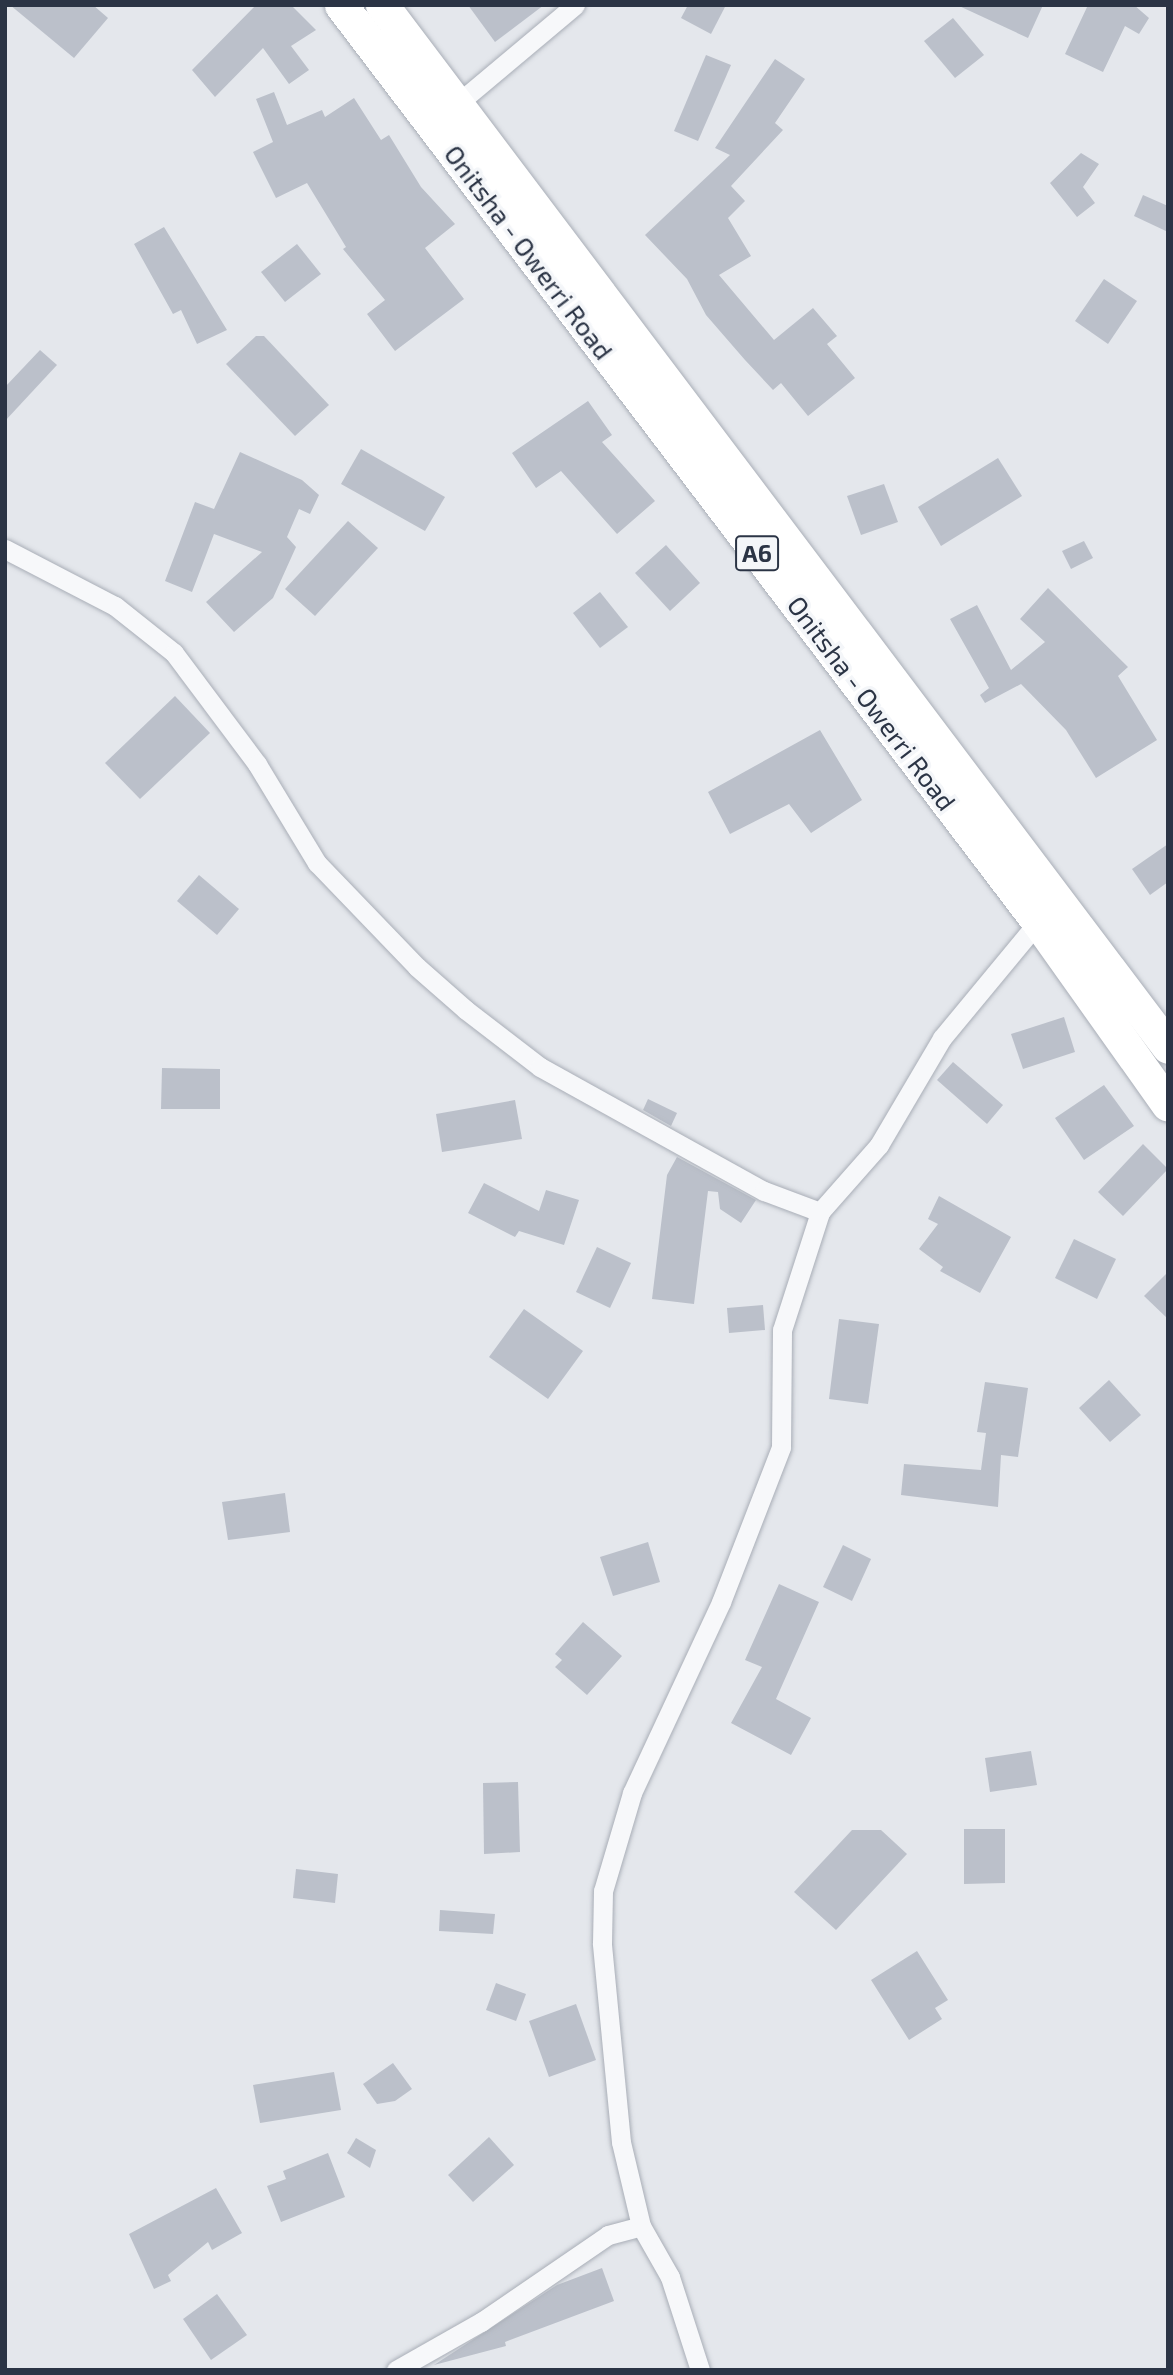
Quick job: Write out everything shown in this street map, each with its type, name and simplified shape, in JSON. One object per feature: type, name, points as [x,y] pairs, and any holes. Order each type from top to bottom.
[{"type":"highway","name":"Onitsha - Owerri Road","points":[[341,5],[1038,922],[1168,1105]]},
{"type":"highway","name":"Onitsha - Owerri Road","points":[[382,5],[1168,1047]]},
{"type":"street","points":[[457,104],[575,5]]},
{"type":"street","points":[[5,549],[115,606],[174,653],[242,741],[317,863],[416,967],[466,1010],[540,1067],[764,1191],[820,1212]]},
{"type":"street","points":[[700,2370],[670,2277],[641,2225],[621,2142],[611,2070],[602,1943],[603,1891],[632,1793],[721,1602],[778,1458],[783,1410],[782,1330],[820,1212],[879,1145],[942,1038],[1038,922]]},
{"type":"street","points":[[396,2370],[481,2322],[608,2235],[641,2225]]},
{"type":"building","points":[[10,5],[93,5],[108,18],[74,58]]},
{"type":"building","points":[[256,5],[291,5],[316,30],[291,46],[309,70],[289,84],[263,48],[215,97],[192,70]]},
{"type":"building","points":[[468,5],[544,5],[495,42]]},
{"type":"building","points":[[688,5],[726,5],[711,34],[681,18]]},
{"type":"building","points":[[957,5],[1043,5],[1028,38]]},
{"type":"building","points":[[1088,5],[1134,5],[1149,18],[1139,34],[1125,26],[1103,72],[1065,54]]},
{"type":"building","points":[[953,18],[984,55],[955,78],[924,41]]},
{"type":"building","points":[[706,55],[731,65],[698,141],[674,131]]},
{"type":"building","points":[[775,59],[805,79],[775,123],[783,130],[731,186],[745,201],[728,218],[751,256],[719,275],[774,340],[813,308],[837,336],[827,344],[855,378],[808,416],[781,383],[773,390],[745,360],[706,315],[687,279],[645,235],[730,155],[715,148]]},
{"type":"building","points":[[274,92],[287,125],[322,110],[325,117],[354,98],[381,140],[389,135],[421,187],[455,224],[425,248],[464,299],[395,351],[367,314],[385,300],[343,249],[346,247],[307,183],[276,198],[253,152],[273,142],[256,99]]},
{"type":"building","points":[[1081,153],[1099,164],[1083,187],[1095,203],[1077,217],[1050,183]]},
{"type":"building","points":[[1143,195],[1168,206],[1168,232],[1134,216]]},
{"type":"building","points":[[164,227],[227,330],[197,344],[181,310],[173,314],[134,244]]},
{"type":"building","points":[[297,244],[321,274],[285,302],[261,272]]},
{"type":"building","points":[[1104,279],[1137,301],[1108,344],[1075,321]]},
{"type":"building","points":[[256,336],[264,336],[329,405],[295,436],[226,364]]},
{"type":"building","points":[[40,350],[57,365],[5,421],[5,387]]},
{"type":"building","points":[[588,401],[612,435],[602,442],[655,501],[617,534],[561,471],[536,488],[512,453]]},
{"type":"building","points":[[361,449],[445,497],[425,531],[341,484]]},
{"type":"building","points":[[240,452],[302,480],[319,495],[310,514],[299,509],[287,537],[296,547],[273,598],[234,632],[206,602],[262,552],[214,534],[192,592],[165,581],[195,502],[214,509]]},
{"type":"building","points":[[998,458],[1022,496],[941,546],[918,507]]},
{"type":"building","points":[[884,484],[898,522],[861,535],[847,496]]},
{"type":"building","points":[[348,521],[378,548],[315,616],[285,589]]},
{"type":"building","points":[[1084,541],[1093,558],[1071,569],[1062,551]]},
{"type":"building","points":[[666,545],[700,583],[670,611],[635,573]]},
{"type":"building","points":[[1048,588],[1128,667],[1118,676],[1157,740],[1096,778],[1066,730],[1021,684],[985,703],[980,695],[989,688],[950,619],[977,605],[1011,670],[1045,642],[1020,619]]},
{"type":"building","points":[[600,592],[628,627],[600,648],[573,613]]},
{"type":"building","points":[[175,696],[210,733],[140,799],[105,763]]},
{"type":"building","points":[[820,730],[862,800],[811,833],[789,804],[730,834],[708,792]]},
{"type":"building","points":[[1168,844],[1168,882],[1150,895],[1132,869]]},
{"type":"building","points":[[199,875],[239,909],[217,935],[177,901]]},
{"type":"building","points":[[1064,1017],[1075,1052],[1023,1069],[1011,1034]]},
{"type":"building","points":[[953,1062],[1003,1105],[987,1124],[937,1080]]},
{"type":"building","points":[[162,1068],[220,1069],[220,1109],[161,1109]]},
{"type":"building","points":[[1104,1085],[1134,1126],[1084,1160],[1055,1118]]},
{"type":"building","points":[[648,1099],[677,1113],[671,1126],[643,1110]]},
{"type":"building","points":[[515,1100],[522,1139],[442,1152],[436,1114]]},
{"type":"building","points":[[1143,1144],[1168,1169],[1123,1216],[1098,1192]]},
{"type":"building","points":[[677,1157],[756,1200],[741,1223],[720,1209],[718,1192],[708,1191],[694,1304],[652,1299],[667,1175]]},
{"type":"building","points":[[484,1183],[539,1211],[546,1190],[579,1200],[564,1245],[519,1231],[515,1237],[468,1213]]},
{"type":"building","points":[[939,1196],[1011,1237],[980,1293],[940,1271],[943,1267],[919,1249],[938,1224],[928,1219]]},
{"type":"building","points":[[1074,1239],[1116,1259],[1097,1299],[1055,1278]]},
{"type":"building","points":[[597,1247],[631,1263],[610,1308],[576,1292]]},
{"type":"building","points":[[1168,1272],[1168,1319],[1144,1296]]},
{"type":"building","points":[[763,1305],[765,1330],[729,1333],[727,1308]]},
{"type":"building","points":[[524,1309],[583,1351],[548,1399],[489,1357]]},
{"type":"building","points":[[839,1319],[879,1324],[868,1404],[829,1399]]},
{"type":"building","points":[[1109,1380],[1141,1415],[1110,1442],[1079,1408]]},
{"type":"building","points":[[985,1382],[1028,1388],[1018,1457],[1001,1455],[998,1507],[901,1495],[904,1464],[981,1470],[986,1433],[977,1432]]},
{"type":"building","points":[[285,1493],[290,1532],[228,1540],[222,1502]]},
{"type":"building","points":[[648,1542],[660,1582],[613,1596],[600,1557]]},
{"type":"building","points":[[843,1545],[871,1559],[852,1601],[823,1587]]},
{"type":"building","points":[[779,1584],[819,1602],[776,1699],[811,1718],[791,1755],[731,1723],[762,1667],[745,1660]]},
{"type":"building","points":[[583,1622],[622,1656],[587,1695],[555,1667],[562,1660],[555,1654]]},
{"type":"building","points":[[1031,1751],[1037,1785],[990,1792],[985,1758]]},
{"type":"building","points":[[518,1782],[520,1852],[484,1854],[483,1783]]},
{"type":"building","points":[[964,1829],[1005,1829],[1005,1883],[964,1884]]},
{"type":"building","points":[[852,1830],[881,1830],[907,1854],[836,1930],[794,1892]]},
{"type":"building","points":[[296,1869],[338,1874],[335,1903],[293,1898]]},
{"type":"building","points":[[440,1910],[495,1914],[493,1934],[439,1931]]},
{"type":"building","points":[[917,1951],[948,2000],[935,2008],[942,2019],[909,2040],[871,1980]]},
{"type":"building","points":[[496,1983],[526,1994],[516,2021],[486,2010]]},
{"type":"building","points":[[576,2004],[596,2060],[549,2077],[529,2021]]},
{"type":"building","points":[[393,2063],[412,2089],[395,2101],[377,2104],[363,2084]]},
{"type":"building","points":[[334,2072],[341,2110],[260,2123],[253,2085]]},
{"type":"building","points":[[489,2137],[514,2165],[473,2202],[448,2175]]},
{"type":"building","points":[[356,2138],[376,2150],[370,2168],[347,2153]]},
{"type":"building","points":[[328,2153],[345,2197],[281,2222],[267,2186],[286,2179],[283,2171]]},
{"type":"building","points":[[216,2188],[242,2233],[212,2250],[208,2242],[168,2275],[171,2281],[154,2289],[129,2234]]},
{"type":"building","points":[[602,2268],[614,2301],[505,2342],[506,2346],[434,2365],[557,2285]]},
{"type":"building","points":[[217,2294],[247,2335],[211,2360],[183,2319]]}]
